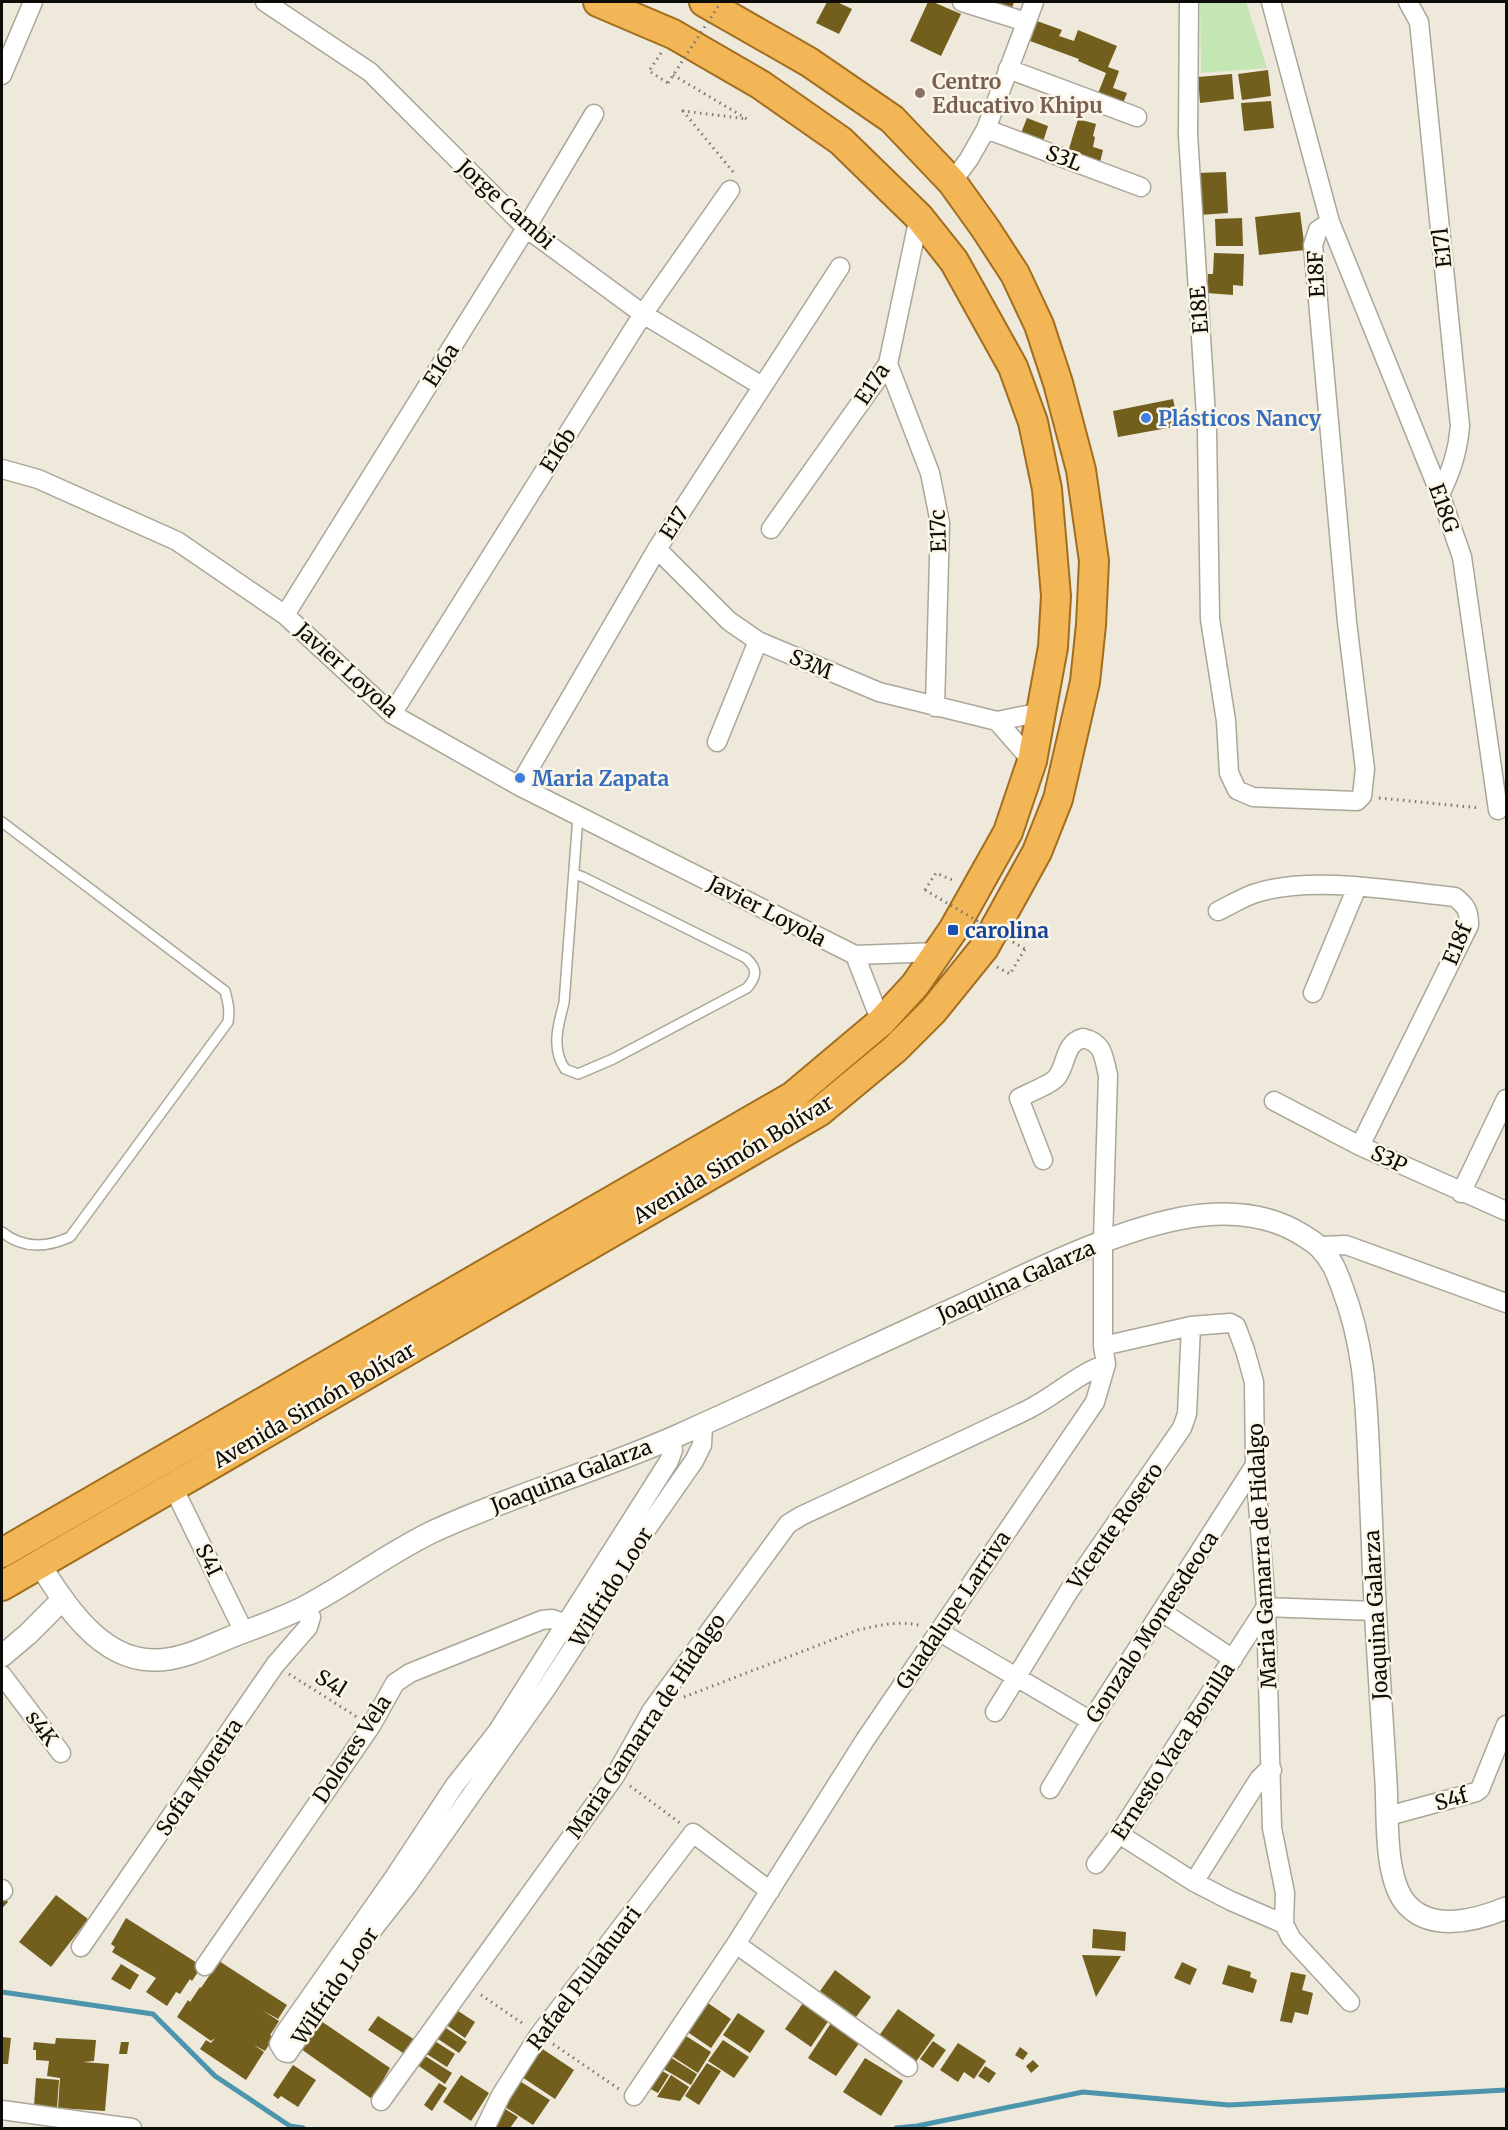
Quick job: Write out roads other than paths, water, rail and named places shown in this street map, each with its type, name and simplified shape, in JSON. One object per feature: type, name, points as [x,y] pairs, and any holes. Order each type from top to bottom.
[{"type":"highway","name":"Avenida Simón Bolívar","points":[[8,1542],[793,1096],[881,1022],[915,985],[953,930],[1008,832],[1032,760],[1042,712],[1053,647],[1056,596],[1047,489],[1033,422],[1013,367],[954,261],[919,217],[841,141],[761,85],[673,34],[598,2]]},
{"type":"highway","name":"Avenida Simón Bolívar","points":[[2,1586],[819,1112],[903,1042],[933,1011],[984,948],[1037,852],[1058,799],[1085,682],[1094,561],[1081,470],[1074,439],[1039,325],[1015,274],[952,182],[892,119],[808,62],[704,2]]},
{"type":"street","points":[[2,75],[33,2]]},
{"type":"street","name":"Jorge Cambi","points":[[265,2],[370,72],[526,228],[643,314],[762,386]]},
{"type":"street","points":[[962,2],[1026,22]]},
{"type":"street","points":[[952,182],[969,159],[986,129],[1034,2]]},
{"type":"street","name":"E18E","points":[[1189,2],[1188,135],[1207,431],[1210,619],[1226,721],[1229,773],[1237,790],[1253,796],[1357,801],[1362,796]]},
{"type":"street","name":"E18F","points":[[1271,2],[1330,222],[1318,230],[1313,245],[1347,622],[1365,769],[1362,796]]},
{"type":"street","name":"E17l","points":[[1408,2],[1419,22],[1460,426],[1458,448],[1451,472],[1440,494]]},
{"type":"street","points":[[1008,69],[1137,117]]},
{"type":"street","name":"E16a","points":[[285,615],[526,228],[594,114]]},
{"type":"street","name":"S3L","points":[[986,129],[1142,187]]},
{"type":"street","name":"E16b","points":[[392,714],[643,314],[730,190]]},
{"type":"street","name":"E17a","points":[[771,529],[888,364],[919,217]]},
{"type":"street","name":"E18G","points":[[1330,222],[1440,494],[1462,557],[1498,810]]},
{"type":"street","name":"E17","points":[[519,786],[657,549],[840,267]]},
{"type":"street","name":"E17c","points":[[888,364],[930,474],[940,523],[935,707]]},
{"type":"street","name":"Javier Loyola","points":[[2,469],[39,479],[177,541],[285,615],[392,714],[519,786],[855,955],[939,952]]},
{"type":"street","name":"S3M","points":[[657,549],[729,621],[758,641],[879,692],[935,707],[997,721],[1042,712]]},
{"type":"street","points":[[717,742],[758,641]]},
{"type":"street","points":[[997,721],[1032,760]]},
{"type":"street","name":"E18f","points":[[1218,911],[1254,893],[1308,885],[1357,887],[1455,897],[1465,905],[1469,912],[1469,925],[1360,1146]]},
{"type":"street","points":[[1313,993],[1357,887]]},
{"type":"street","points":[[855,955],[881,1022]]},
{"type":"street","name":"Guadalupe Larriva","points":[[634,2096],[736,1944],[865,1740],[1095,1402],[1105,1355],[1103,1241],[1108,1075],[1098,1044],[1083,1038],[1073,1043],[1067,1052],[1057,1077],[1019,1098],[1043,1160]]},
{"type":"street","points":[[1461,1193],[1506,1100]]},
{"type":"street","name":"S3P","points":[[1274,1101],[1360,1146],[1461,1193],[1506,1211]]},
{"type":"street","name":"Joaquina Galarza","points":[[39,1563],[62,1600],[106,1644],[142,1659],[162,1660],[184,1655],[306,1606],[397,1549],[440,1528],[672,1438],[1103,1241],[1159,1223],[1199,1215],[1254,1215],[1294,1230],[1320,1246],[1335,1267],[1356,1324],[1365,1377],[1375,1611],[1391,1857],[1401,1896],[1412,1908],[1431,1919],[1454,1921],[1477,1918],[1506,1908]]},
{"type":"street","points":[[1320,1246],[1346,1245],[1506,1303]]},
{"type":"street","name":"Maria Gamarra de Hidalgo","points":[[381,2101],[615,1776],[652,1710],[788,1524],[1027,1410],[1065,1388],[1091,1369],[1105,1355],[1191,1326],[1232,1323],[1237,1329],[1254,1382],[1255,1465],[1266,1607],[1272,1828],[1285,1893],[1284,1924]]},
{"type":"street","name":"Vicente Rosero","points":[[995,1712],[1069,1592],[1182,1428],[1187,1414],[1191,1326]]},
{"type":"street","name":"Wilfrido Loor","points":[[672,1438],[673,1450],[669,1461],[564,1623],[539,1667],[497,1731],[455,1785],[284,2034],[279,2044],[284,2052],[288,2053],[300,2038],[363,1942],[407,1886],[546,1689],[580,1637],[625,1560],[694,1461],[702,1445],[703,1424]]},
{"type":"street","name":"Gonzalo Montesdeoca","points":[[1050,1790],[1091,1720],[1255,1465]]},
{"type":"street","name":"S4I","points":[[173,1487],[244,1632]]},
{"type":"street","points":[[2,1656],[62,1600]]},
{"type":"street","name":"Sofia Moreira","points":[[81,1947],[275,1665],[308,1627],[310,1617],[306,1606]]},
{"type":"street","points":[[1266,1607],[1375,1611]]},
{"type":"street","name":"Ernesto Vaca Bonilla","points":[[1096,1864],[1119,1834],[1266,1607]]},
{"type":"street","points":[[1162,1612],[1233,1659]]},
{"type":"street","name":"Dolores Vela","points":[[205,1966],[371,1725],[395,1683],[405,1675],[542,1620],[552,1619],[564,1623]]},
{"type":"street","points":[[938,1631],[1091,1720]]},
{"type":"street","name":"s4K","points":[[2,1674],[62,1753]]},
{"type":"street","name":"S4f","points":[[1388,1816],[1480,1789],[1506,1725]]},
{"type":"street","points":[[1194,1882],[1259,1779],[1267,1771],[1272,1770]]},
{"type":"street","name":"Rafael Pullahuari","points":[[485,2128],[501,2094],[539,2035],[693,1833],[770,1891]]},
{"type":"street","points":[[1119,1834],[1194,1882],[1284,1924],[1291,1938],[1350,2002]]},
{"type":"street","points":[[736,1944],[908,2067]]},
{"type":"street","points":[[2,2110],[132,2128]]},
{"type":"lane","points":[[574,874],[746,958],[753,965],[756,973],[754,978],[747,988],[613,1059],[578,1074],[565,1069],[556,1053],[558,1027],[564,1003],[578,816]]},
{"type":"lane","points":[[2,822],[225,991],[229,1013],[228,1022],[70,1237],[55,1244],[23,1245],[2,1232]]},
{"type":"waterway","points":[[2,1992],[153,2014],[215,2076],[290,2126],[303,2128]]},
{"type":"waterway","points":[[896,2128],[917,2126],[1083,2092],[1229,2105],[1506,2090]]},
{"type":"place","name":"Centro Educativo Khipu","points":[[920,93]]},
{"type":"place","name":"Plásticos Nancy","points":[[1146,418]]},
{"type":"place","name":"Maria Zapata","points":[[520,778]]},
{"type":"place","name":"carolina","points":[[953,930]]}]
